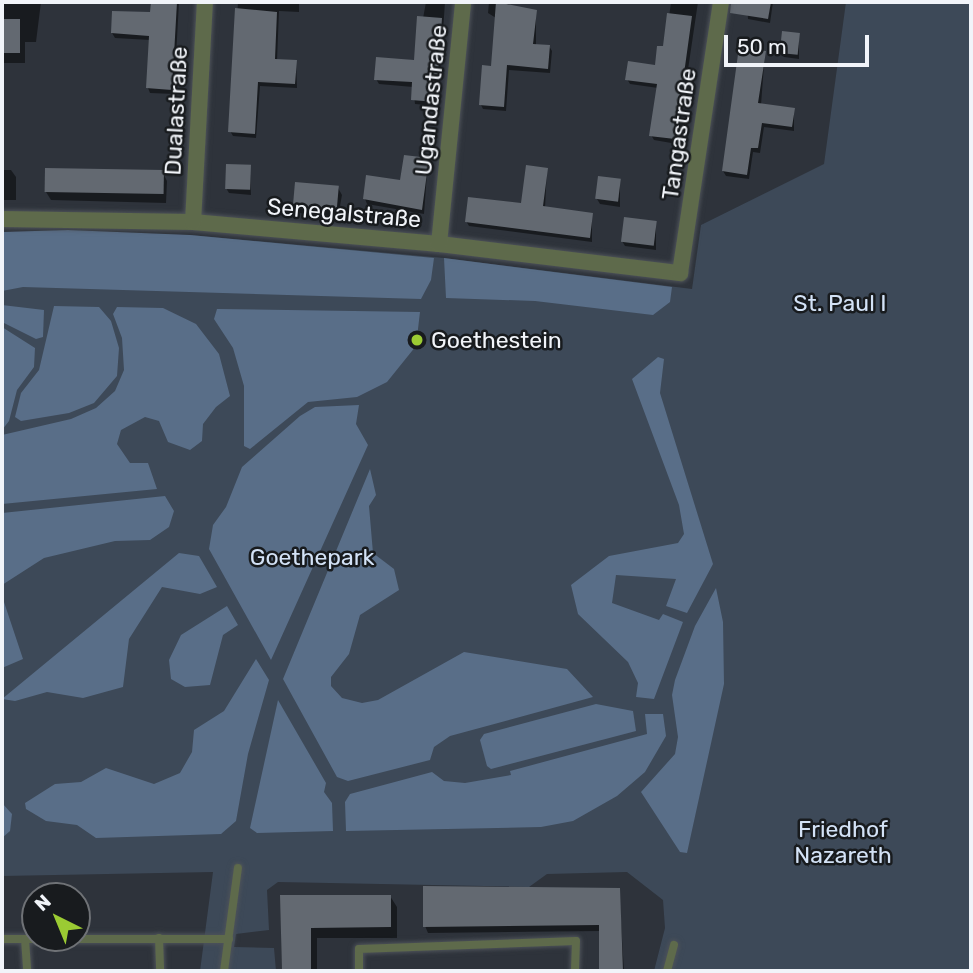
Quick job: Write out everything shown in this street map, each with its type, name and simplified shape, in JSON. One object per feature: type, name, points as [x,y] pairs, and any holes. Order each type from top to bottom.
[{"type":"street","name":"Dualastraße","points":[[193,222],[205,2]]},
{"type":"street","name":"Ugandastraße","points":[[439,244],[463,2]]},
{"type":"street","name":"Tangastraße","points":[[680,273],[720,2]]},
{"type":"street","name":"Senegalstraße","points":[[2,219],[193,222],[439,244],[680,273]]},
{"type":"lane","points":[[225,971],[238,868]]},
{"type":"lane","points":[[159,938],[160,971]]},
{"type":"lane","points":[[2,939],[21,939]]},
{"type":"lane","points":[[91,939],[229,939]]},
{"type":"lane","points":[[359,971],[359,949],[576,941],[575,971]]},
{"type":"lane","points":[[667,971],[674,945]]},
{"type":"lane","points":[[26,952],[27,971]]},
{"type":"green space","name":"Goethepark","points":[[846,2],[971,2],[971,971],[654,971],[665,928],[663,900],[627,872],[547,874],[529,887],[278,882],[267,890],[269,930],[236,934],[234,947],[274,948],[276,971],[200,971],[213,872],[2,876],[2,232],[190,235],[444,258],[692,289],[701,225],[824,164]]},
{"type":"green space","points":[[68,230],[190,235],[434,258],[431,280],[421,299],[23,287],[2,291],[2,232]]},
{"type":"green space","points":[[444,258],[672,287],[670,302],[653,315],[535,301],[446,298]]},
{"type":"green space","points":[[2,305],[44,310],[43,337],[36,339],[2,322]]},
{"type":"green space","points":[[54,306],[99,307],[111,321],[119,348],[117,376],[94,403],[69,413],[21,421],[15,417],[21,393],[39,370]]},
{"type":"green space","points":[[117,307],[163,308],[196,324],[219,354],[230,396],[216,407],[203,424],[202,441],[190,450],[168,442],[159,421],[145,417],[121,430],[117,444],[130,463],[148,463],[157,489],[2,504],[2,435],[71,419],[96,408],[115,391],[124,370],[122,338],[113,314]]},
{"type":"green space","points":[[217,309],[420,312],[416,346],[387,382],[357,397],[308,402],[250,449],[244,446],[244,386],[233,348],[214,319]]},
{"type":"green space","points":[[2,327],[35,348],[34,367],[17,390],[9,421],[2,430]]},
{"type":"green space","points":[[658,357],[664,359],[660,393],[713,564],[687,613],[666,606],[676,579],[616,575],[612,603],[659,620],[663,614],[683,622],[654,699],[636,697],[638,683],[628,662],[578,614],[571,585],[609,556],[678,543],[684,534],[679,505],[632,379]]},
{"type":"green space","points":[[359,405],[356,424],[368,445],[271,660],[209,549],[213,525],[226,507],[242,467],[300,416],[315,407]]},
{"type":"green space","points":[[370,469],[376,495],[369,506],[373,553],[394,569],[399,590],[360,615],[349,654],[331,677],[331,686],[342,698],[362,703],[378,700],[464,652],[567,669],[593,697],[450,736],[434,747],[430,760],[348,781],[337,777],[283,679]]},
{"type":"green space","points":[[165,496],[174,511],[169,527],[150,540],[115,541],[44,558],[2,585],[2,513]]},
{"type":"green space","points":[[179,553],[199,556],[217,587],[200,594],[162,587],[129,639],[123,687],[83,698],[47,692],[15,701],[2,699]]},
{"type":"green space","points":[[716,588],[723,622],[724,684],[687,853],[680,852],[641,792],[675,754],[678,737],[672,695],[675,680],[695,626]]},
{"type":"green space","points":[[2,596],[23,659],[2,668]]},
{"type":"green space","points":[[227,606],[238,625],[223,635],[210,685],[185,687],[171,679],[169,660],[181,635]]},
{"type":"green space","points":[[256,659],[269,680],[248,754],[236,821],[221,834],[96,838],[77,825],[46,821],[26,809],[25,803],[55,784],[81,782],[106,768],[154,784],[180,773],[192,752],[194,730],[224,711]]},
{"type":"green space","points":[[278,700],[326,783],[324,792],[332,803],[333,831],[257,833],[250,828]]},
{"type":"green space","points":[[596,704],[633,711],[636,731],[491,769],[487,766],[480,740],[484,734]]},
{"type":"green space","points":[[645,714],[663,714],[666,736],[645,772],[617,796],[573,821],[541,827],[346,831],[345,802],[350,794],[432,772],[444,781],[465,783],[511,775],[510,771],[647,734]]},
{"type":"green space","points":[[2,803],[12,814],[10,831],[2,838]]},
{"type":"building","points":[[151,2],[177,2],[172,90],[146,88],[149,36],[111,33],[112,11],[150,12]]},
{"type":"building","points":[[496,2],[537,10],[533,44],[550,45],[548,69],[507,65],[504,107],[479,105],[482,65],[491,66]]},
{"type":"building","points":[[731,2],[771,2],[768,19],[730,13]]},
{"type":"building","points":[[235,8],[277,12],[275,59],[297,60],[295,84],[258,82],[255,134],[228,132]]},
{"type":"building","points":[[667,13],[692,16],[675,139],[649,136],[657,84],[625,80],[628,61],[655,65],[657,46],[663,46]]},
{"type":"building","points":[[417,16],[442,18],[436,102],[411,100],[412,82],[374,80],[376,57],[414,60]]},
{"type":"building","points":[[2,19],[20,19],[20,53],[2,53]]},
{"type":"building","points":[[782,31],[800,33],[798,55],[780,53]]},
{"type":"building","points":[[739,47],[766,51],[758,103],[795,108],[792,127],[762,123],[758,148],[751,148],[747,175],[722,171]]},
{"type":"building","points":[[404,155],[429,158],[422,210],[363,199],[366,175],[400,180]]},
{"type":"building","points":[[226,164],[251,165],[250,190],[225,189]]},
{"type":"building","points":[[526,165],[548,168],[543,206],[593,213],[590,238],[465,222],[468,197],[521,203]]},
{"type":"building","points":[[45,168],[164,170],[164,194],[45,192]]},
{"type":"building","points":[[598,176],[621,179],[618,202],[595,199]]},
{"type":"building","points":[[295,182],[339,186],[337,211],[293,207]]},
{"type":"building","points":[[624,217],[657,221],[654,246],[621,242]]},
{"type":"building","points":[[423,886],[620,888],[623,971],[599,971],[599,925],[423,927]]},
{"type":"building","points":[[280,895],[391,895],[391,927],[311,928],[311,971],[282,971]]},
{"type":"place","name":"Goethestein","points":[[417,340]]},
{"type":"park label","name":"St. Paul I","points":[[840,303]]},
{"type":"park label","name":"Friedhof Nazareth","points":[[843,842]]}]
